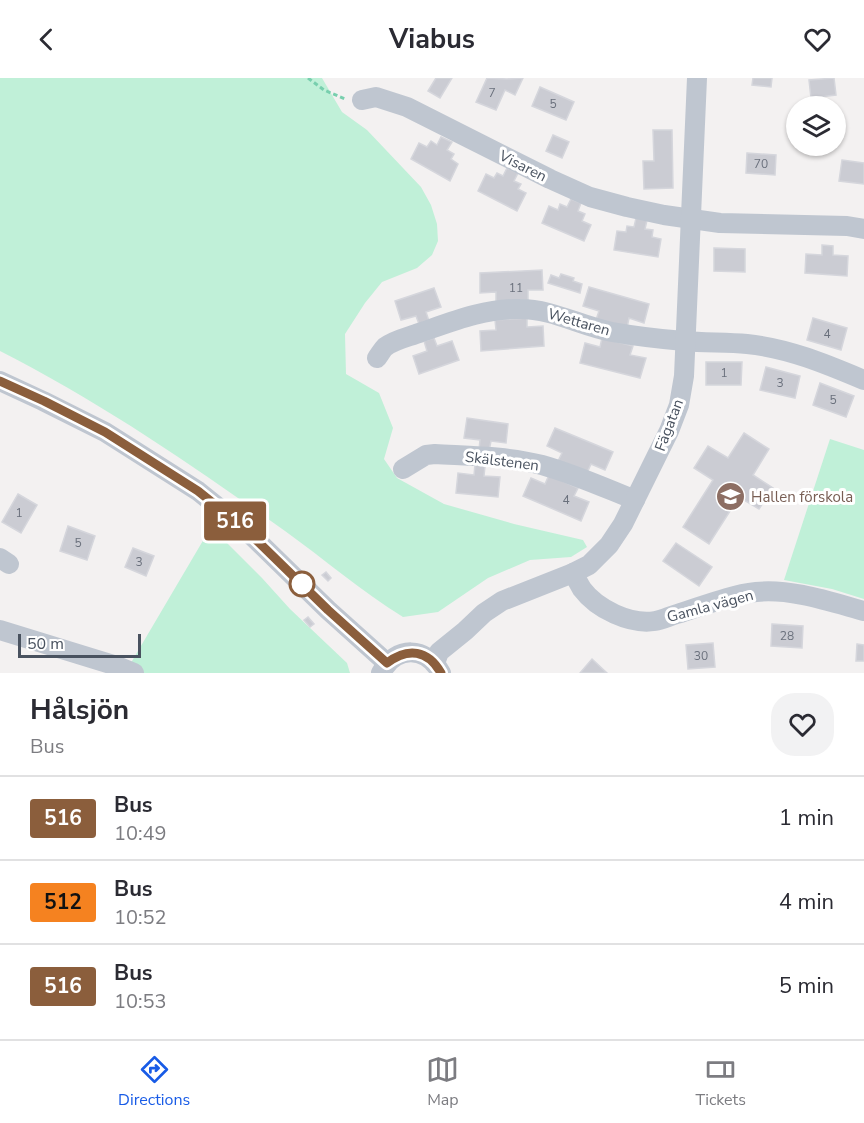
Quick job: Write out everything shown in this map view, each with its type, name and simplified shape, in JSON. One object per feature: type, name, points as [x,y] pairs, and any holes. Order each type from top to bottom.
[{"type":"street","name":"Fägatan","points":[[438,668],[439,652],[484,612],[502,601],[589,565],[609,545],[623,524],[669,431],[679,405],[684,376],[697,78]]},
{"type":"street","name":"Visaren","points":[[362,100],[376,97],[407,107],[550,179],[590,197],[627,207],[720,222],[848,226],[864,229]]},
{"type":"street","name":"Wettaren","points":[[377,358],[386,346],[399,340],[459,319],[490,311],[518,308],[549,312],[608,331],[642,337],[748,344],[786,351],[817,360],[864,380]]},
{"type":"street","points":[[0,381],[105,432],[198,491],[244,528],[384,668],[396,656],[406,653],[417,653],[427,657],[438,668]]},
{"type":"street","name":"Skälstenen","points":[[403,469],[426,455],[435,454],[503,459],[541,465],[635,500]]},
{"type":"street","name":"Gamla vägen","points":[[573,573],[583,589],[596,602],[619,616],[633,620],[654,621],[735,596],[774,591],[864,611]]},
{"type":"street","points":[[0,630],[122,671]]},
{"type":"path","points":[[308,78],[339,98],[349,101],[362,100]]},
{"type":"green space","points":[[0,78],[322,78],[342,112],[367,130],[421,187],[431,205],[437,224],[438,241],[432,255],[417,268],[382,282],[345,334],[346,374],[379,393],[393,428],[384,459],[397,478],[444,504],[514,524],[583,540],[587,547],[571,557],[530,560],[488,578],[438,612],[403,617],[181,459],[110,413],[0,351]]},
{"type":"green space","points":[[830,439],[864,450],[864,599],[832,589],[784,580]]},
{"type":"green space","points":[[211,527],[290,609],[347,663],[350,673],[125,673]]},
{"type":"building","points":[[436,78],[452,78],[440,98],[428,91]]},
{"type":"building","points":[[487,78],[523,78],[515,95],[505,90],[496,110],[476,102]]},
{"type":"building","points":[[753,78],[772,78],[771,87],[752,85]]},
{"type":"building","points":[[834,78],[836,95],[811,96],[809,80]]},
{"type":"building","points":[[540,87],[574,102],[566,120],[532,106]]},
{"type":"building","points":[[653,130],[672,130],[673,188],[644,189],[643,161],[654,161]]},
{"type":"building","points":[[553,135],[569,142],[562,158],[546,151]]},
{"type":"building","points":[[441,137],[452,142],[447,150],[454,154],[451,159],[458,164],[450,181],[411,159],[419,143],[427,147],[431,141],[437,145]]},
{"type":"building","points":[[747,153],[776,155],[775,175],[746,173]]},
{"type":"building","points":[[842,160],[864,163],[864,184],[839,181]]},
{"type":"building","points":[[507,168],[518,173],[514,181],[521,184],[518,189],[526,193],[517,211],[478,191],[486,174],[494,178],[497,173],[503,176]]},
{"type":"building","points":[[571,199],[581,203],[578,211],[585,214],[582,221],[591,225],[584,241],[542,223],[549,206],[558,210],[560,204],[567,207]]},
{"type":"building","points":[[636,218],[647,220],[645,229],[653,230],[652,237],[661,239],[658,257],[614,250],[617,231],[626,232],[627,226],[634,227]]},
{"type":"building","points":[[822,245],[833,246],[833,255],[848,256],[847,276],[805,273],[806,254],[822,255]]},
{"type":"building","points":[[714,248],[745,249],[745,272],[714,271]]},
{"type":"building","points":[[542,270],[543,290],[528,290],[528,300],[496,302],[496,292],[480,293],[480,273]]},
{"type":"building","points":[[561,274],[574,278],[573,281],[582,284],[580,293],[548,283],[551,275],[559,278]]},
{"type":"building","points":[[589,287],[649,304],[644,323],[629,318],[627,328],[596,320],[599,311],[583,306]]},
{"type":"building","points":[[434,288],[441,307],[426,312],[429,321],[419,324],[416,316],[401,320],[395,301]]},
{"type":"building","points":[[527,318],[527,327],[543,326],[544,346],[481,351],[480,331],[496,330],[495,320]]},
{"type":"building","points":[[813,318],[847,328],[841,350],[807,340]]},
{"type":"building","points":[[434,338],[437,346],[452,341],[459,360],[419,374],[413,356],[427,351],[424,341]]},
{"type":"building","points":[[602,338],[633,346],[630,355],[646,358],[640,378],[580,363],[585,343],[600,347]]},
{"type":"building","points":[[706,362],[742,362],[741,385],[706,385]]},
{"type":"building","points":[[766,367],[800,376],[795,398],[760,390]]},
{"type":"building","points":[[820,383],[854,396],[846,417],[813,405]]},
{"type":"building","points":[[467,418],[508,424],[506,443],[491,441],[489,451],[479,450],[480,440],[464,438]]},
{"type":"building","points":[[555,428],[613,452],[605,470],[591,464],[587,473],[558,461],[562,453],[547,446]]},
{"type":"building","points":[[744,433],[769,449],[753,475],[773,488],[759,509],[739,497],[709,544],[683,527],[713,480],[694,468],[708,446],[728,458]]},
{"type":"building","points":[[475,465],[485,466],[484,476],[500,477],[498,497],[456,493],[458,473],[474,475]]},
{"type":"building","points":[[549,475],[578,488],[574,496],[589,502],[581,521],[523,496],[531,478],[545,484]]},
{"type":"building","points":[[18,494],[37,505],[21,533],[2,522]]},
{"type":"building","points":[[68,526],[95,536],[87,560],[60,551]]},
{"type":"building","points":[[676,543],[712,567],[699,586],[663,561]]},
{"type":"building","points":[[133,548],[154,556],[146,576],[125,567]]},
{"type":"building","points":[[326,572],[331,578],[328,581],[322,575]]},
{"type":"building","points":[[308,617],[314,624],[310,627],[304,620]]},
{"type":"building","points":[[772,624],[803,626],[802,648],[771,646]]},
{"type":"building","points":[[713,643],[715,667],[688,669],[686,645]]},
{"type":"building","points":[[857,644],[864,645],[864,661],[856,661]]},
{"type":"building","points":[[592,659],[607,673],[580,673]]},
{"type":"bus line","name":"516","points":[[0,381],[105,432],[198,491],[244,528],[328,610],[387,663],[396,656],[417,653],[435,663],[441,673]]},
{"type":"place","name":"Hallen förskola","points":[[730,497]]}]
